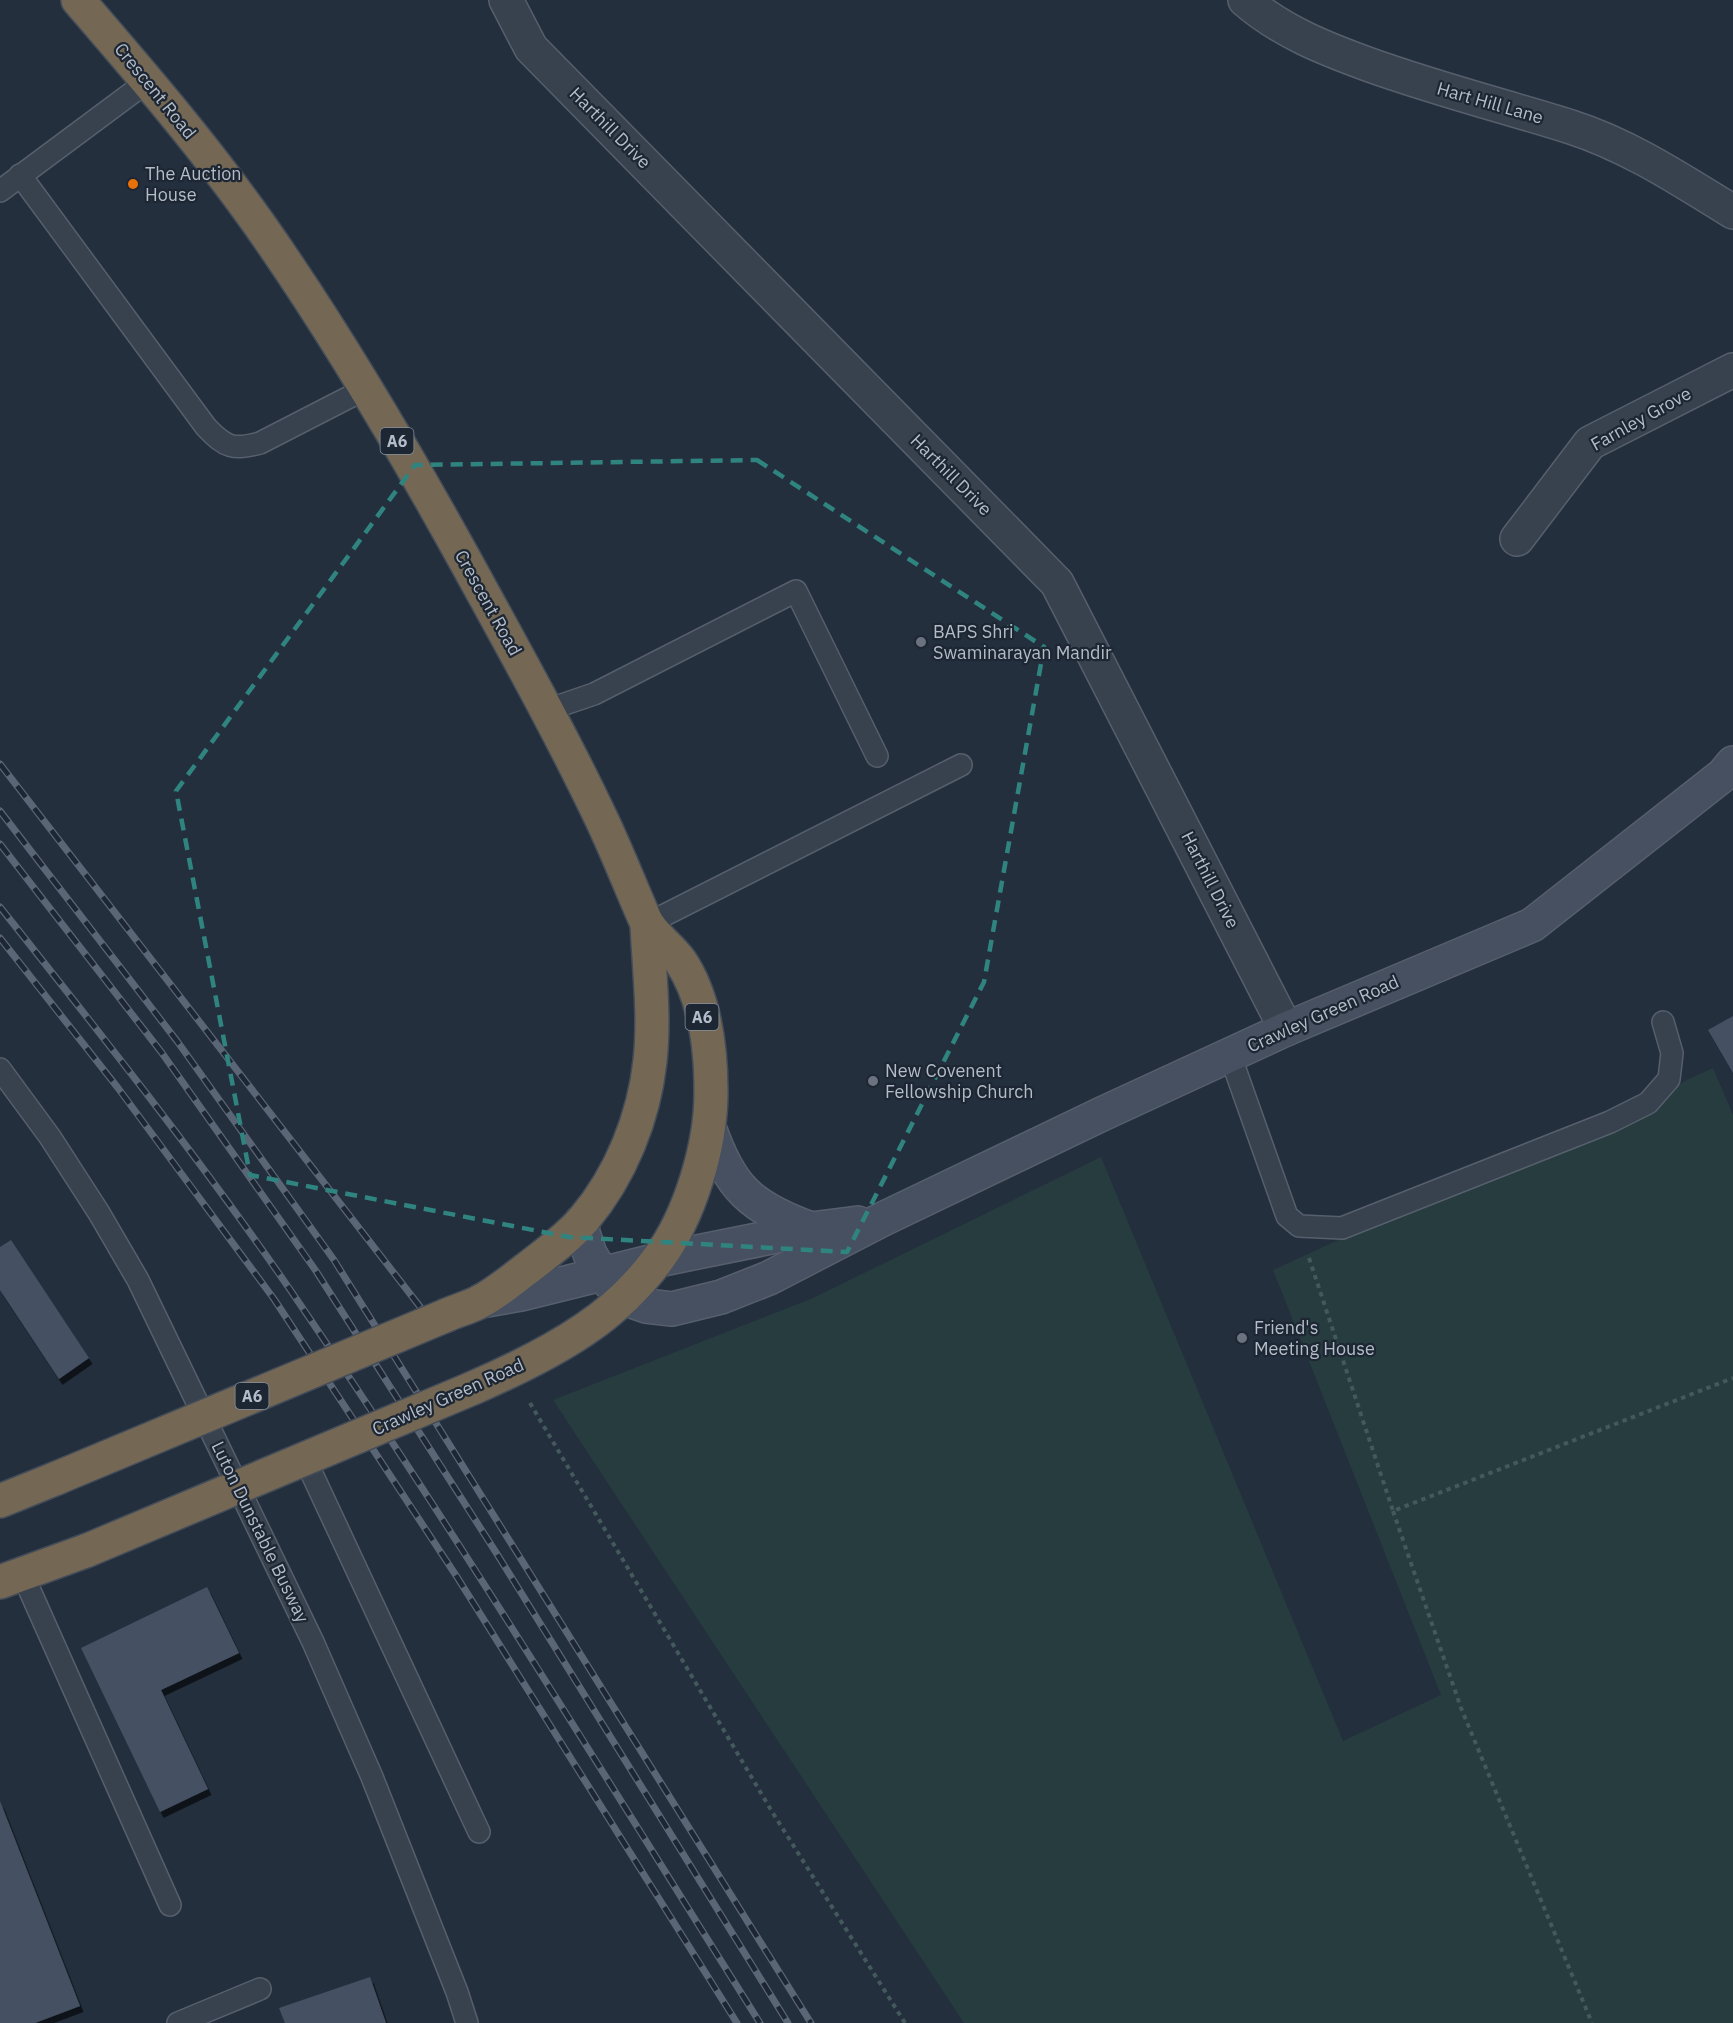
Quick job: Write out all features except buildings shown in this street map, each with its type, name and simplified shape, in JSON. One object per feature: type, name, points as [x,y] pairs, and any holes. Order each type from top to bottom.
[{"type":"highway","name":"Crescent Road","points":[[78,0],[148,81],[258,223],[367,388],[423,485],[547,710],[602,820],[647,924],[680,960],[693,986],[703,1021],[710,1062],[709,1127]]},
{"type":"highway","name":"A6","points":[[481,1301],[547,1253],[582,1221],[612,1178],[627,1149],[646,1087],[650,1059],[652,1016],[647,924]]},
{"type":"highway","name":"A6","points":[[623,1298],[658,1260],[687,1207],[698,1177],[709,1127]]},
{"type":"highway","name":"Crawley Green Road","points":[[11,1577],[88,1550],[511,1371],[553,1350],[589,1327],[623,1298]]},
{"type":"highway","name":"Crawley Green Road","points":[[0,1501],[481,1301]]},
{"type":"street","name":"Harthill Drive","points":[[506,0],[531,48],[1057,583],[1286,1029]]},
{"type":"street","name":"Hart Hill Lane","points":[[1245,0],[1286,30],[1324,48],[1419,82],[1607,140],[1652,162],[1733,212]]},
{"type":"street","name":"Farnley Grove","points":[[1517,539],[1590,443],[1733,370]]},
{"type":"street","name":"Crawley Green Road","points":[[623,1298],[646,1306],[672,1309],[721,1297],[769,1278],[883,1219],[1093,1118],[1286,1029],[1532,925],[1723,776],[1733,763]]},
{"type":"street","name":"Crescent Road","points":[[709,1127],[719,1157],[748,1196],[763,1209],[810,1229]]},
{"type":"street","name":"Crawley Green Road","points":[[481,1301],[521,1294],[658,1260],[810,1229],[883,1219]]},
{"type":"street","points":[[582,1221],[590,1254],[602,1274],[623,1298]]},
{"type":"lane","points":[[0,190],[148,81]]},
{"type":"lane","points":[[20,176],[206,427],[227,446],[243,447],[260,443],[367,388]]},
{"type":"lane","points":[[547,710],[594,694],[796,591],[878,756]]},
{"type":"lane","points":[[647,924],[961,765]]},
{"type":"lane","points":[[1230,1055],[1287,1216],[1299,1226],[1342,1228],[1610,1122],[1648,1103],[1669,1079],[1672,1053],[1663,1022]]},
{"type":"lane","name":"Luton Dunstable Busway","points":[[0,1069],[50,1137],[99,1213],[138,1280],[323,1663],[398,1840],[467,2023]]},
{"type":"lane","points":[[305,1458],[479,1832]]},
{"type":"lane","points":[[11,1577],[170,1905]]},
{"type":"lane","points":[[178,2023],[260,1989]]},
{"type":"path","points":[[1299,1226],[1461,1708],[1592,2023]]},
{"type":"path","points":[[511,1371],[771,1810],[905,2023]]},
{"type":"path","points":[[1393,1511],[1733,1378]]},
{"type":"highlighted area","points":[[757,460],[1044,647],[984,982],[847,1252],[569,1237],[250,1175],[176,791],[415,465]]},
{"type":"green space","points":[[1713,1068],[1733,1115],[1733,2023],[964,2023],[553,1400],[813,1298],[1101,1157],[1343,1741],[1441,1695],[1273,1270]]},
{"type":"railway","points":[[0,764],[421,1308]]},
{"type":"railway","points":[[0,811],[177,1041],[334,1260],[811,2023]]},
{"type":"railway","points":[[0,844],[162,1053],[316,1271],[497,1554],[788,2023]]},
{"type":"railway","points":[[0,907],[185,1145],[291,1291],[471,1563],[760,2023]]},
{"type":"railway","points":[[0,938],[118,1088],[274,1299],[457,1577],[737,2023]]},
{"type":"place","name":"The Auction House","points":[[133,184]]},
{"type":"place","name":"BAPS Shri Swaminarayan Mandir","points":[[921,642]]},
{"type":"place","name":"New Covenent Fellowship Church","points":[[873,1081]]},
{"type":"place","name":"Friend's Meeting House","points":[[1242,1338]]}]
